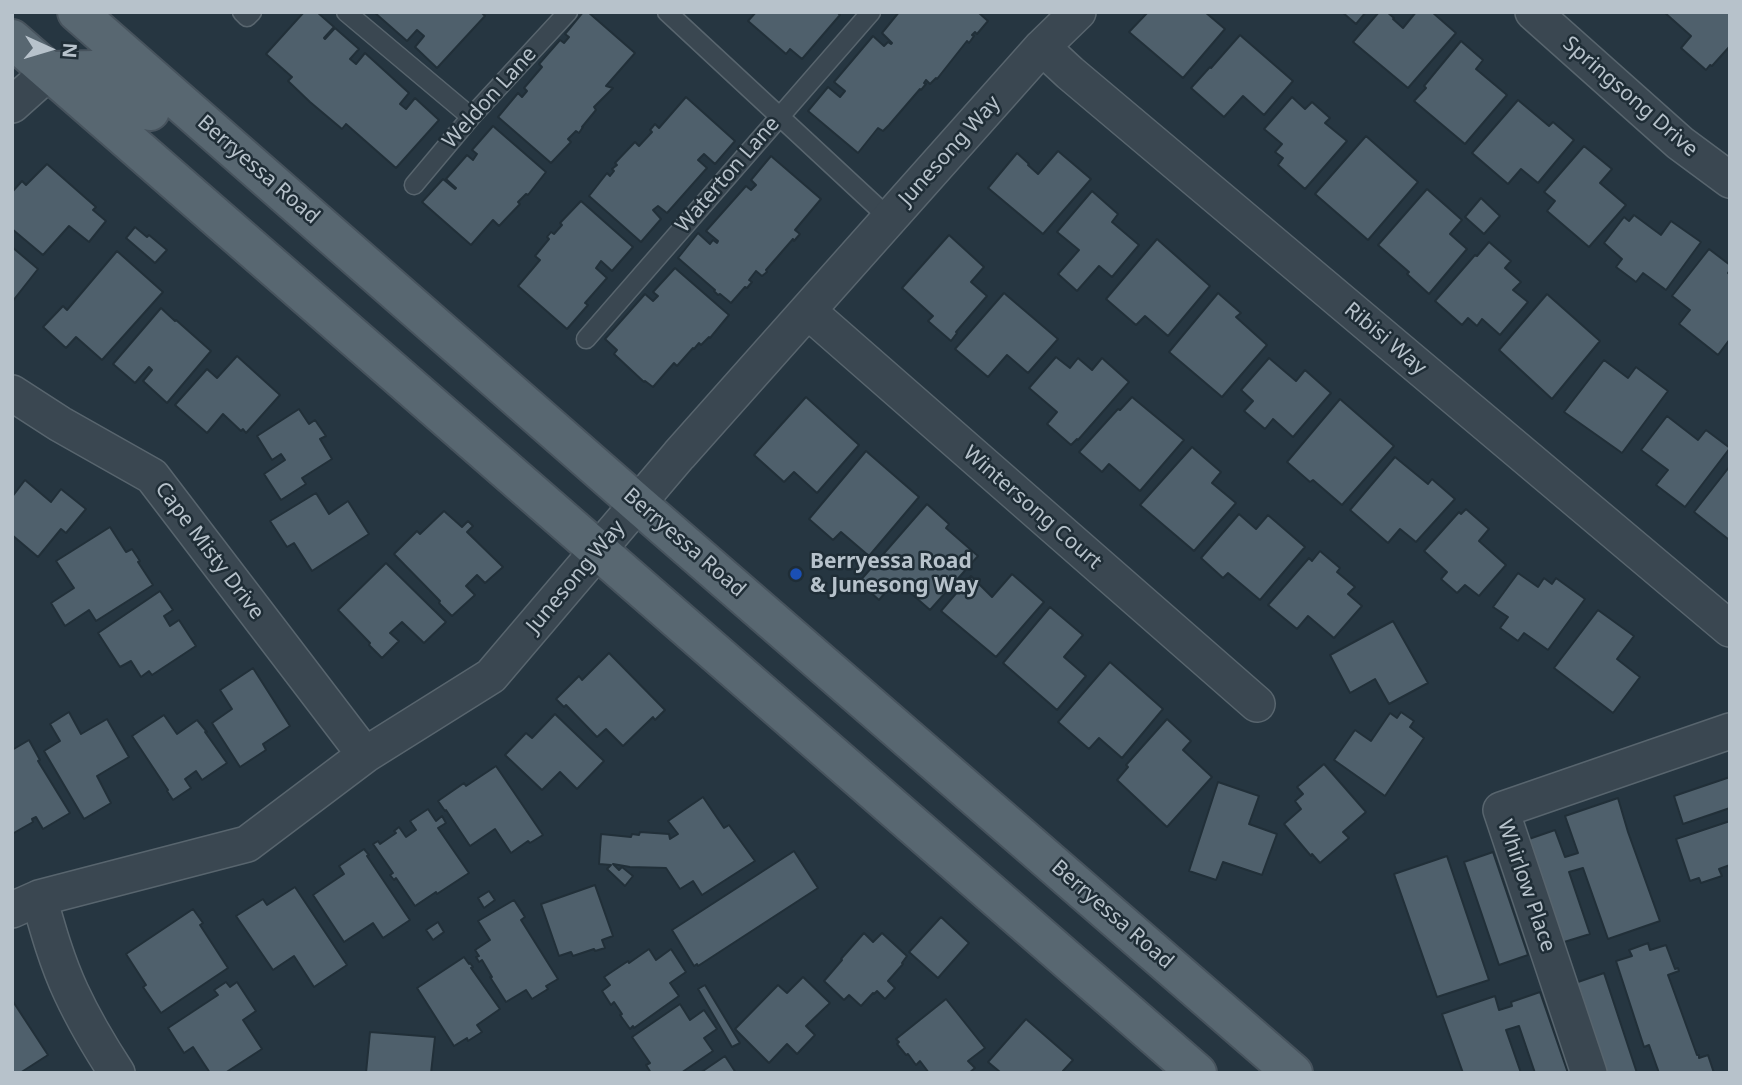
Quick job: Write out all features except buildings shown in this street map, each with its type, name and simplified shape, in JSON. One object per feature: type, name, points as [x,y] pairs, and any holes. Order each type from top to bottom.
[{"type":"main road","name":"Berryessa Road","points":[[77,12],[1293,1073]]},
{"type":"main road","points":[[12,39],[1197,1073]]},
{"type":"main road","points":[[50,71],[93,70],[111,78],[220,173],[241,186],[300,207]]},
{"type":"street","name":"Junesong Way","points":[[26,904],[247,844],[365,755],[491,676],[808,311],[1042,47],[1078,12]]},
{"type":"street","name":"Springsong Drive","points":[[1533,12],[1680,143],[1730,180]]},
{"type":"street","name":"Ribisi Way","points":[[1042,47],[1730,629]]},
{"type":"street","points":[[12,105],[50,71]]},
{"type":"street","name":"Wintersong Court","points":[[808,311],[1257,704]]},
{"type":"street","name":"Cape Misty Drive","points":[[12,393],[60,424],[152,476],[365,755]]},
{"type":"street","name":"Whirlow Place","points":[[1589,1073],[1501,810],[1730,731]]},
{"type":"street","points":[[26,904],[48,931],[70,990],[117,1073]]},
{"type":"lane","points":[[242,12],[247,17],[252,12]]},
{"type":"lane","points":[[346,12],[471,117]]},
{"type":"lane","name":"Weldon Lane","points":[[414,185],[471,117],[568,12]]},
{"type":"lane","points":[[667,12],[890,219]]},
{"type":"lane","name":"Waterton Lane","points":[[586,339],[871,12]]},
{"type":"place","name":"Berryessa Road & Junesong Way","points":[[796,574]]}]
